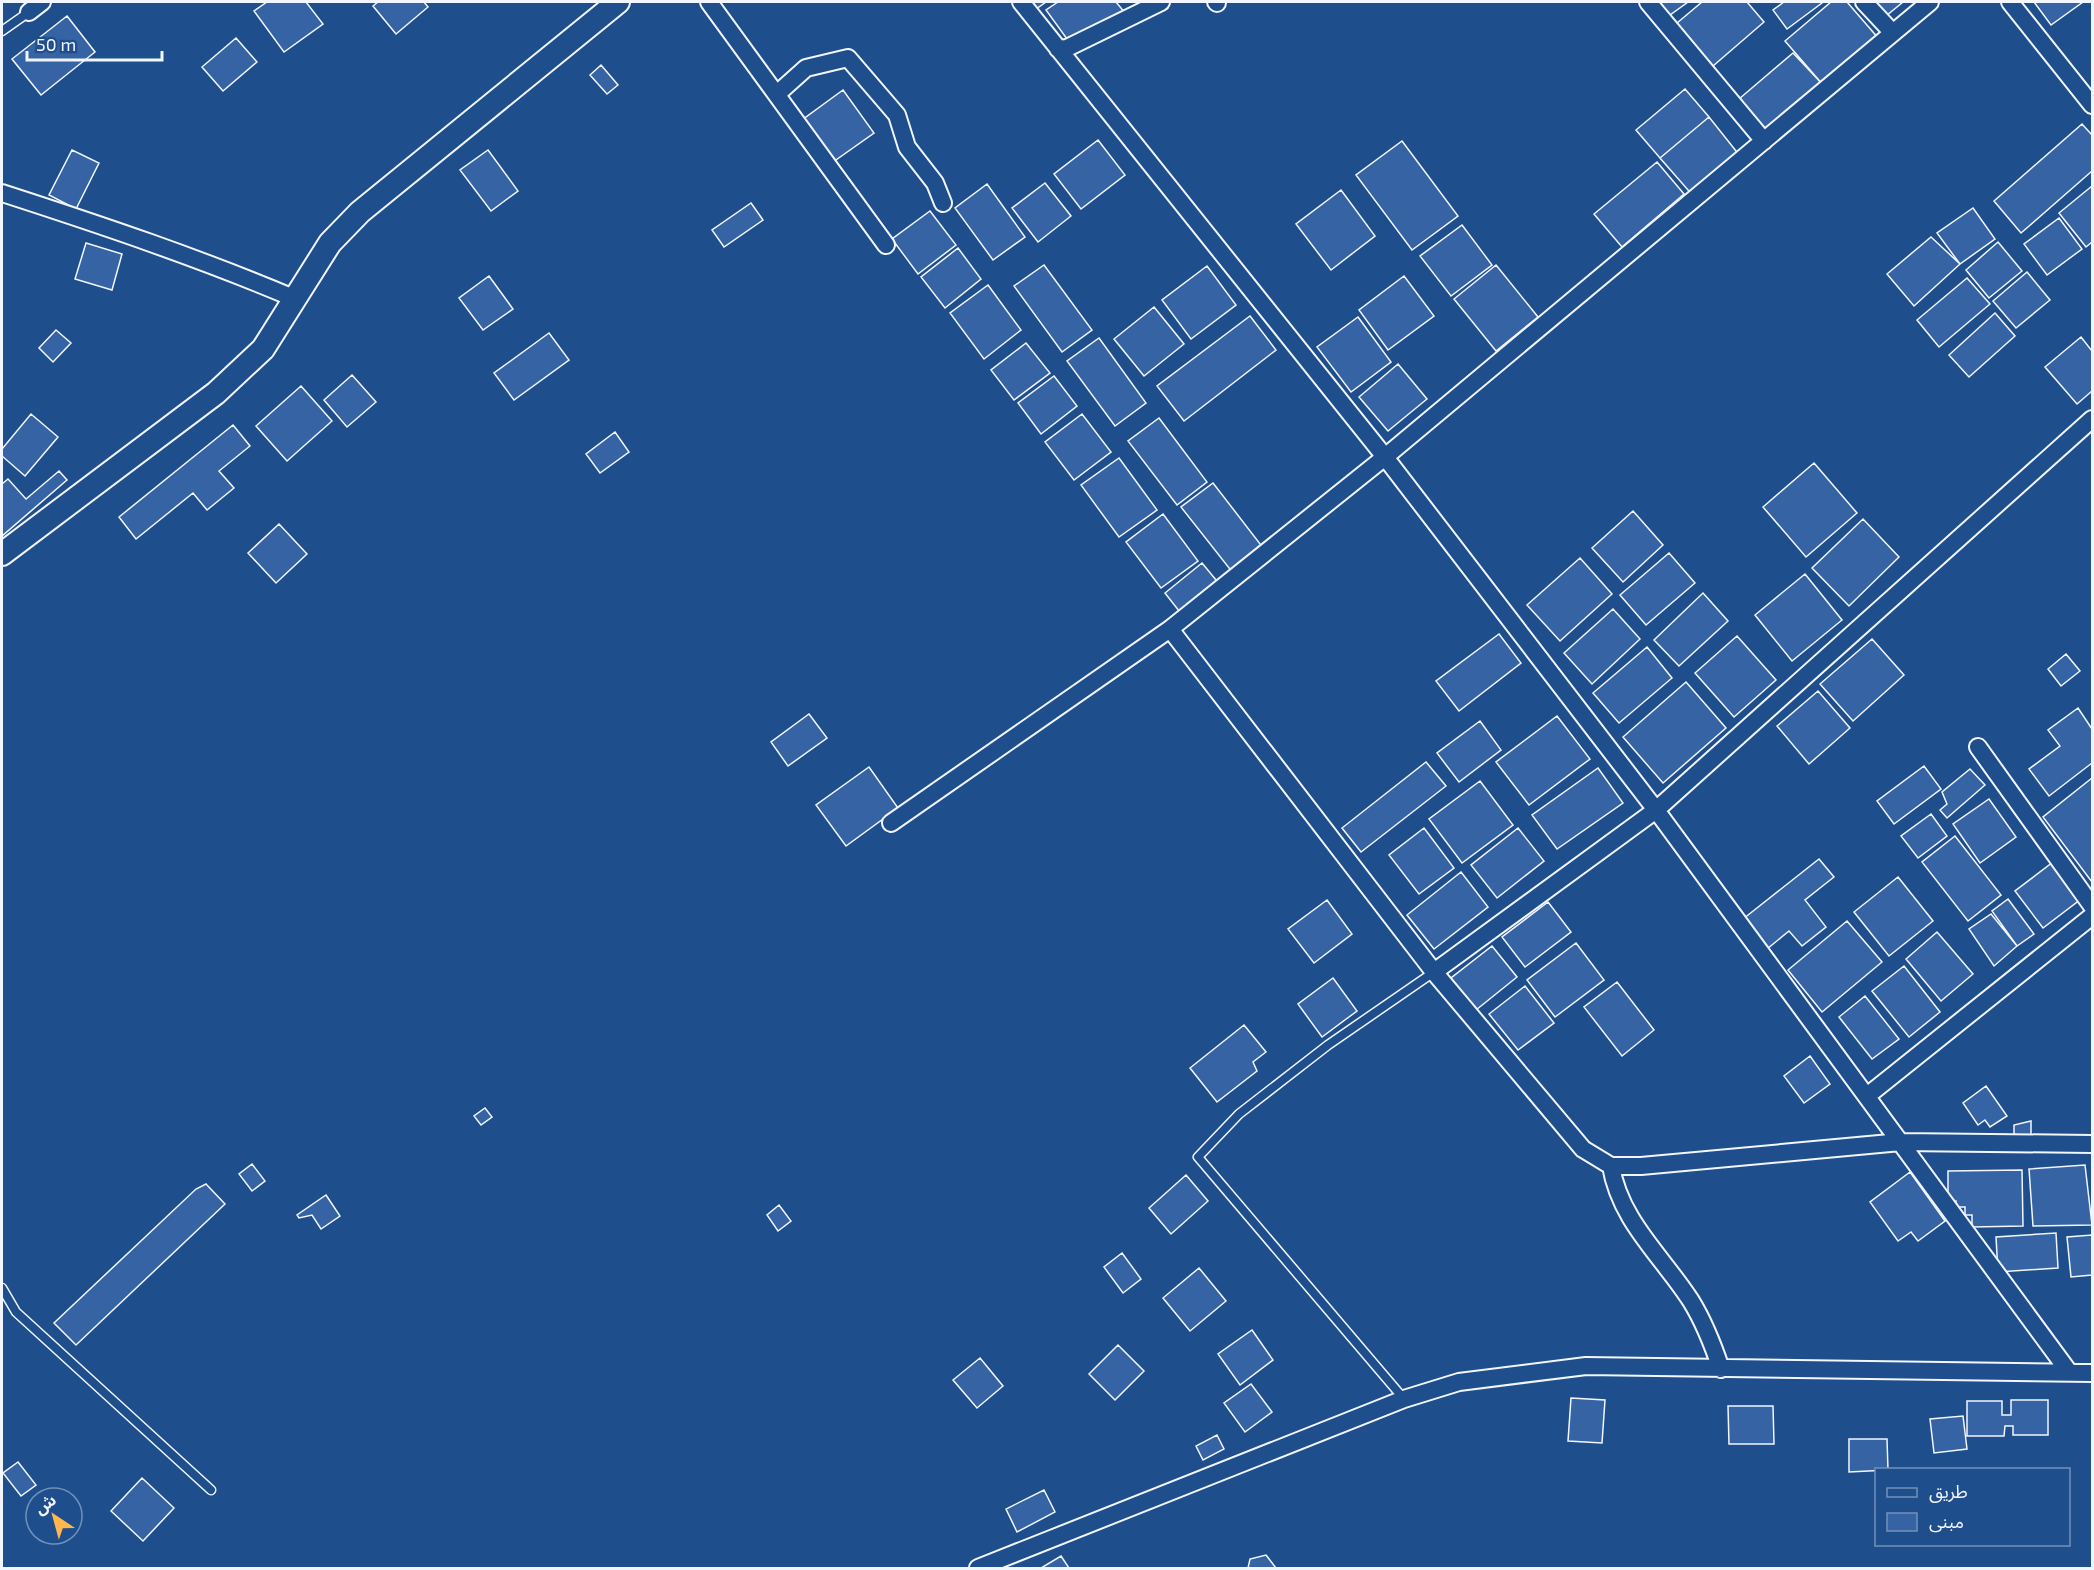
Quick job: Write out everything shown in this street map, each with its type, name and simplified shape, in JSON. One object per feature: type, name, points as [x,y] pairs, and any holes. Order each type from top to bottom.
[{"type":"street","points":[[29,12],[42,2]]},
{"type":"street","points":[[2,554],[225,386],[263,349],[330,243],[360,212],[618,2]]},
{"type":"street","points":[[709,2],[886,245]]},
{"type":"street","points":[[1021,2],[1385,457],[1656,810],[2069,1372]]},
{"type":"street","points":[[1058,49],[1066,48],[1161,2]]},
{"type":"street","points":[[1648,2],[1764,141]]},
{"type":"street","points":[[1864,2],[1893,33]]},
{"type":"street","points":[[891,823],[1170,629],[1385,457],[1930,2]]},
{"type":"street","points":[[2010,2],[2092,105]]},
{"type":"street","points":[[777,94],[806,68],[848,58],[897,115],[907,147],[936,183],[943,203]]},
{"type":"street","points":[[2,193],[108,226],[204,260],[296,299]]},
{"type":"street","points":[[1434,972],[1656,810],[2092,419]]},
{"type":"street","points":[[1170,629],[1434,972],[1583,1149],[1611,1166],[1641,1166],[1901,1142],[2092,1144]]},
{"type":"street","points":[[1978,747],[2092,906]]},
{"type":"street","points":[[1867,1096],[2092,916]]},
{"type":"street","points":[[1611,1166],[1615,1185],[1637,1231],[1691,1301],[1712,1342],[1721,1369]]},
{"type":"street","points":[[978,1569],[1404,1399],[1459,1382],[1586,1366],[2092,1373]]},
{"type":"lane","points":[[2,31],[29,12]]},
{"type":"lane","points":[[1404,1399],[1198,1157],[1239,1114],[1328,1046],[1434,972]]},
{"type":"lane","points":[[2,1288],[16,1312],[211,1490]]},
{"type":"building","points":[[267,2],[306,2],[323,24],[284,52],[254,11]]},
{"type":"building","points":[[378,2],[424,2],[428,7],[396,34],[373,6]]},
{"type":"building","points":[[1031,2],[1046,2],[1036,9]]},
{"type":"building","points":[[1058,2],[1116,2],[1126,14],[1075,50],[1046,10]]},
{"type":"building","points":[[1659,2],[1688,2],[1670,15]]},
{"type":"building","points":[[1702,2],[1747,2],[1764,22],[1713,66],[1677,23]]},
{"type":"building","points":[[1784,2],[1822,3],[1787,29],[1773,10]]},
{"type":"building","points":[[1831,2],[1847,2],[1879,39],[1824,86],[1785,41]]},
{"type":"building","points":[[1873,2],[1903,2],[1886,16]]},
{"type":"building","points":[[2034,2],[2083,2],[2051,25]]},
{"type":"building","points":[[67,16],[95,52],[41,95],[12,59]]},
{"type":"building","points":[[236,38],[257,62],[223,91],[202,67]]},
{"type":"building","points":[[1793,53],[1824,86],[1770,135],[1739,99]]},
{"type":"building","points":[[601,65],[618,85],[607,94],[590,75]]},
{"type":"building","points":[[1685,89],[1709,117],[1660,158],[1636,130]]},
{"type":"building","points":[[843,90],[874,133],[833,162],[802,120]]},
{"type":"building","points":[[1709,117],[1740,156],[1695,198],[1660,158]]},
{"type":"building","points":[[2082,124],[2092,135],[2092,171],[2021,233],[1994,201]]},
{"type":"building","points":[[1098,140],[1125,175],[1081,209],[1054,174]]},
{"type":"building","points":[[1402,141],[1458,216],[1412,250],[1356,175]]},
{"type":"building","points":[[72,150],[99,163],[76,209],[49,195]]},
{"type":"building","points":[[488,150],[518,191],[491,211],[460,170]]},
{"type":"building","points":[[1657,162],[1684,194],[1622,247],[1594,214]]},
{"type":"building","points":[[1045,183],[1071,216],[1038,242],[1012,208]]},
{"type":"building","points":[[987,184],[1025,237],[993,260],[955,208]]},
{"type":"building","points":[[2092,186],[2092,242],[2086,247],[2059,213]]},
{"type":"building","points":[[1341,190],[1375,236],[1331,270],[1296,224]]},
{"type":"building","points":[[751,203],[763,220],[724,247],[712,230]]},
{"type":"building","points":[[1973,208],[1995,239],[1960,264],[1937,233]]},
{"type":"building","points":[[930,211],[956,245],[918,274],[892,239]]},
{"type":"building","points":[[2059,218],[2082,249],[2047,275],[2024,244]]},
{"type":"building","points":[[1462,225],[1492,265],[1451,296],[1420,256]]},
{"type":"building","points":[[1931,237],[1960,264],[1914,306],[1887,274]]},
{"type":"building","points":[[1998,242],[2022,271],[1989,298],[1966,270]]},
{"type":"building","points":[[86,243],[122,254],[112,290],[75,279]]},
{"type":"building","points":[[958,248],[981,279],[945,308],[921,277]]},
{"type":"building","points":[[1044,265],[1092,330],[1062,352],[1014,286]]},
{"type":"building","points":[[1496,265],[1538,317],[1496,351],[1454,299]]},
{"type":"building","points":[[1207,266],[1236,305],[1191,339],[1162,300]]},
{"type":"building","points":[[2027,272],[2050,300],[2016,328],[1993,301]]},
{"type":"building","points":[[489,276],[513,309],[483,330],[459,298]]},
{"type":"building","points":[[1404,276],[1434,316],[1388,350],[1359,310]]},
{"type":"building","points":[[1967,278],[1990,304],[1939,347],[1917,320]]},
{"type":"building","points":[[988,285],[1021,330],[984,359],[950,313]]},
{"type":"building","points":[[1154,307],[1184,344],[1144,376],[1114,339]]},
{"type":"building","points":[[1995,313],[2015,336],[1969,377],[1949,355]]},
{"type":"building","points":[[1250,316],[1276,350],[1184,421],[1157,386]]},
{"type":"building","points":[[1358,317],[1391,362],[1351,392],[1317,347]]},
{"type":"building","points":[[56,330],[71,343],[53,362],[39,348]]},
{"type":"building","points":[[549,333],[569,360],[514,400],[494,373]]},
{"type":"building","points":[[2081,337],[2092,351],[2092,391],[2077,404],[2045,367]]},
{"type":"building","points":[[1099,338],[1146,403],[1115,426],[1067,361]]},
{"type":"building","points":[[1026,343],[1050,373],[1014,400],[991,370]]},
{"type":"building","points":[[1398,364],[1427,399],[1388,431],[1359,397]]},
{"type":"building","points":[[352,375],[376,402],[347,427],[324,400]]},
{"type":"building","points":[[1054,376],[1077,406],[1041,434],[1018,403]]},
{"type":"building","points":[[301,386],[332,421],[287,461],[256,426]]},
{"type":"building","points":[[31,414],[58,437],[25,476],[2,456],[2,449]]},
{"type":"building","points":[[1082,414],[1111,452],[1074,480],[1045,442]]},
{"type":"building","points":[[1159,418],[1207,482],[1177,505],[1128,441]]},
{"type":"building","points":[[233,425],[250,446],[219,471],[234,488],[207,510],[193,493],[136,539],[119,517]]},
{"type":"building","points":[[615,432],[629,452],[600,473],[586,454]]},
{"type":"building","points":[[1119,458],[1157,510],[1119,537],[1081,485]]},
{"type":"building","points":[[1814,463],[1857,513],[1806,557],[1763,507]]},
{"type":"building","points":[[59,471],[67,480],[2,536],[2,484],[8,479],[26,499]]},
{"type":"building","points":[[1213,483],[1264,549],[1233,573],[1181,507]]},
{"type":"building","points":[[1633,511],[1663,545],[1623,582],[1592,548]]},
{"type":"building","points":[[1163,514],[1198,561],[1161,588],[1126,542]]},
{"type":"building","points":[[1863,519],[1899,557],[1849,606],[1812,568]]},
{"type":"building","points":[[279,524],[307,554],[276,583],[248,553]]},
{"type":"building","points":[[1669,553],[1695,583],[1646,625],[1620,595]]},
{"type":"building","points":[[1580,558],[1612,594],[1560,641],[1527,605]]},
{"type":"building","points":[[1202,563],[1221,586],[1183,616],[1165,593]]},
{"type":"building","points":[[1805,574],[1842,620],[1792,661],[1755,615]]},
{"type":"building","points":[[1703,593],[1728,621],[1679,666],[1654,640]]},
{"type":"building","points":[[1613,609],[1640,639],[1592,684],[1564,653]]},
{"type":"building","points":[[1499,634],[1521,663],[1459,711],[1436,681]]},
{"type":"building","points":[[1737,636],[1776,680],[1734,717],[1695,673]]},
{"type":"building","points":[[1872,639],[1904,675],[1853,721],[1820,684]]},
{"type":"building","points":[[1647,647],[1672,678],[1619,723],[1593,693]]},
{"type":"building","points":[[2066,654],[2080,671],[2061,686],[2048,669]]},
{"type":"building","points":[[1686,682],[1726,728],[1663,783],[1623,737]]},
{"type":"building","points":[[1818,691],[1850,728],[1809,764],[1777,726]]},
{"type":"building","points":[[2078,708],[2092,729],[2092,763],[2049,796],[2029,769],[2060,746],[2048,730]]},
{"type":"building","points":[[809,714],[827,738],[788,766],[771,742]]},
{"type":"building","points":[[1557,716],[1590,759],[1529,805],[1496,762]]},
{"type":"building","points":[[1480,721],[1501,750],[1459,782],[1437,753]]},
{"type":"building","points":[[1426,762],[1446,786],[1361,852],[1342,828]]},
{"type":"building","points":[[1924,766],[1941,789],[1894,824],[1877,801]]},
{"type":"building","points":[[869,767],[898,808],[846,846],[816,805]]},
{"type":"building","points":[[1598,768],[1623,803],[1557,849],[1532,815]]},
{"type":"building","points":[[1970,769],[1985,785],[1947,818],[1940,810],[1947,804],[1942,792]]},
{"type":"building","points":[[2092,778],[2092,882],[2043,817]]},
{"type":"building","points":[[1480,781],[1513,825],[1462,863],[1429,819]]},
{"type":"building","points":[[1989,799],[2016,837],[1980,863],[1953,824]]},
{"type":"building","points":[[1931,814],[1947,836],[1918,858],[1901,836]]},
{"type":"building","points":[[1424,828],[1454,868],[1419,894],[1389,855]]},
{"type":"building","points":[[1518,828],[1544,861],[1497,898],[1471,865]]},
{"type":"building","points":[[1955,836],[2001,895],[1968,921],[1922,862]]},
{"type":"building","points":[[1819,859],[1834,877],[1805,900],[1826,927],[1802,946],[1789,931],[1767,949],[1743,919]]},
{"type":"building","points":[[2053,862],[2081,899],[2043,928],[2015,891]]},
{"type":"building","points":[[1461,872],[1488,907],[1434,949],[1407,915]]},
{"type":"building","points":[[1898,877],[1933,921],[1889,956],[1854,912]]},
{"type":"building","points":[[2008,899],[2034,934],[2017,946],[1992,911]]},
{"type":"building","points":[[1327,900],[1352,934],[1314,963],[1288,929]]},
{"type":"building","points":[[1548,902],[1571,932],[1525,967],[1502,937]]},
{"type":"building","points":[[1991,914],[2017,946],[1994,966],[1969,929]]},
{"type":"building","points":[[1847,921],[1882,962],[1822,1012],[1788,970]]},
{"type":"building","points":[[1937,932],[1973,974],[1941,1001],[1906,959]]},
{"type":"building","points":[[1576,943],[1604,980],[1555,1017],[1527,980]]},
{"type":"building","points":[[1492,946],[1517,977],[1476,1010],[1451,978]]},
{"type":"building","points":[[1904,966],[1940,1012],[1909,1037],[1872,991]]},
{"type":"building","points":[[1333,978],[1357,1011],[1322,1037],[1298,1004]]},
{"type":"building","points":[[1617,982],[1654,1030],[1622,1056],[1584,1007]]},
{"type":"building","points":[[1525,986],[1554,1023],[1518,1050],[1489,1014]]},
{"type":"building","points":[[1865,996],[1899,1039],[1872,1059],[1839,1017]]},
{"type":"building","points":[[1244,1025],[1266,1052],[1253,1062],[1257,1071],[1217,1102],[1190,1068]]},
{"type":"building","points":[[1810,1056],[1830,1084],[1804,1103],[1784,1076]]},
{"type":"building","points":[[1986,1086],[2007,1116],[1990,1127],[1985,1120],[1978,1125],[1963,1103]]},
{"type":"building","points":[[485,1108],[492,1117],[481,1125],[474,1116]]},
{"type":"building","points":[[2031,1121],[2031,1138],[2014,1138],[2014,1125]]},
{"type":"building","points":[[252,1164],[265,1181],[252,1191],[239,1174]]},
{"type":"building","points":[[2085,1165],[2092,1225],[2033,1226],[2029,1169]]},
{"type":"building","points":[[2022,1170],[2023,1226],[1972,1227],[1972,1215],[1965,1215],[1965,1207],[1956,1207],[1956,1201],[1948,1202],[1948,1171]]},
{"type":"building","points":[[1910,1172],[1945,1221],[1918,1241],[1911,1232],[1898,1241],[1870,1202]]},
{"type":"building","points":[[1186,1175],[1208,1201],[1171,1234],[1149,1208]]},
{"type":"building","points":[[206,1184],[225,1204],[76,1345],[54,1323],[196,1189]]},
{"type":"building","points":[[326,1195],[340,1216],[321,1229],[312,1215],[299,1218],[297,1215]]},
{"type":"building","points":[[779,1205],[791,1221],[778,1231],[767,1215]]},
{"type":"building","points":[[2056,1233],[2058,1268],[1998,1272],[1996,1237]]},
{"type":"building","points":[[2092,1235],[2092,1275],[2071,1277],[2067,1237]]},
{"type":"building","points":[[1122,1253],[1141,1279],[1123,1293],[1104,1267]]},
{"type":"building","points":[[1199,1268],[1226,1301],[1190,1331],[1163,1298]]},
{"type":"building","points":[[1252,1330],[1273,1360],[1240,1385],[1218,1354]]},
{"type":"building","points":[[1118,1345],[1144,1371],[1115,1400],[1089,1374]]},
{"type":"building","points":[[980,1358],[1003,1386],[977,1408],[953,1380]]},
{"type":"building","points":[[1251,1384],[1272,1412],[1245,1432],[1224,1403]]},
{"type":"building","points":[[1571,1398],[1605,1400],[1602,1443],[1568,1441]]},
{"type":"building","points":[[2011,1400],[2048,1400],[2048,1435],[2013,1435],[2013,1426],[2005,1426],[2004,1436],[1967,1436],[1967,1401],[2002,1401],[2002,1415],[2011,1415]]},
{"type":"building","points":[[1728,1406],[1773,1406],[1774,1444],[1729,1444]]},
{"type":"building","points":[[1963,1416],[1967,1449],[1934,1453],[1930,1419]]},
{"type":"building","points":[[1217,1435],[1224,1449],[1203,1460],[1196,1446]]},
{"type":"building","points":[[1849,1439],[1887,1439],[1888,1468],[1849,1472]]},
{"type":"building","points":[[18,1462],[36,1485],[24,1486],[24,1494],[21,1496],[3,1473]]},
{"type":"building","points":[[142,1478],[174,1508],[143,1541],[111,1511]]},
{"type":"building","points":[[1044,1490],[1055,1512],[1017,1532],[1006,1509]]},
{"type":"building","points":[[1266,1555],[1276,1568],[1248,1568],[1250,1559]]},
{"type":"building","points":[[1061,1556],[1069,1568],[1041,1568]]}]
